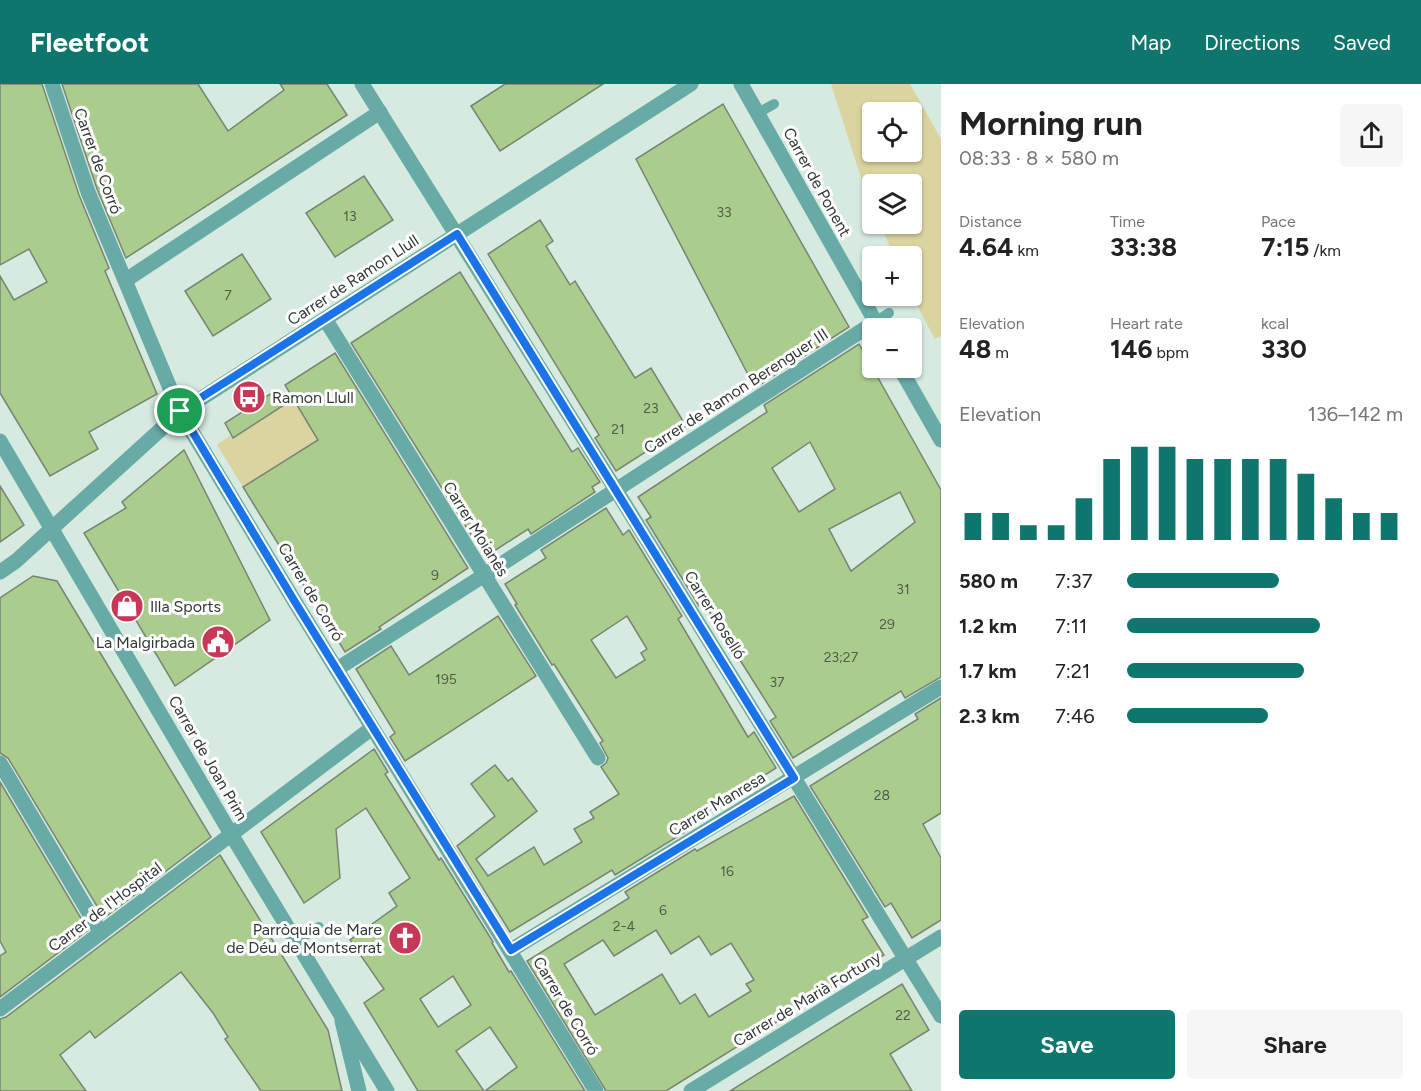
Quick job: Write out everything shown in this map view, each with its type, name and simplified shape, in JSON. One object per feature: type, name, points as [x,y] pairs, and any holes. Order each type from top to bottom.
[{"type":"street","name":"Carrer de Corró","points":[[52,84],[88,192],[180,411],[596,1091]]},
{"type":"street","name":"Carrer Roselló","points":[[362,84],[941,1016]]},
{"type":"street","name":"Carrer de Ramon Llull","points":[[0,572],[16,561],[180,411],[691,84]]},
{"type":"street","name":"Carrer de Ponent","points":[[741,84],[873,318]]},
{"type":"street","points":[[126,279],[380,112]]},
{"type":"street","name":"Carrer Moianès","points":[[325,319],[598,758]]},
{"type":"street","name":"Carrer de Ramon Berenguer III","points":[[336,669],[862,334]]},
{"type":"street","points":[[906,378],[941,440]]},
{"type":"street","name":"Carrer de Joan Prim","points":[[0,441],[231,834],[387,1091]]},
{"type":"street","name":"Carrer Manresa","points":[[511,950],[941,687]]},
{"type":"street","name":"Carrer de l'Hospital","points":[[0,1009],[372,728]]},
{"type":"street","points":[[0,763],[101,933]]},
{"type":"street","name":"Carrer de Marià Fortuny","points":[[691,1091],[941,938]]},
{"type":"street","points":[[341,1014],[359,1091]]},
{"type":"lane","points":[[758,113],[774,104]]},
{"type":"lane","points":[[884,318],[889,313]]},
{"type":"lane","points":[[296,941],[319,927]]},
{"type":"shaded area","points":[[831,84],[910,84],[920,102],[862,102],[862,162],[922,162],[922,105],[941,139],[941,336],[935,339],[917,306],[922,306],[922,246],[890,246],[884,234],[922,234],[922,174],[862,174],[862,181]]},
{"type":"shaded area","points":[[294,399],[318,439],[243,487],[217,445],[231,435],[233,438]]},
{"type":"building","points":[[0,84],[42,84],[79,195],[109,268],[105,271],[157,394],[89,432],[98,449],[50,476],[0,393],[0,276],[14,300],[47,282],[29,249],[0,265]]},
{"type":"building","points":[[62,84],[198,84],[228,131],[284,90],[280,84],[327,84],[347,115],[126,258],[97,189]]},
{"type":"building","points":[[505,84],[603,84],[500,151],[471,106]]},
{"type":"building","points":[[723,104],[849,327],[755,388],[636,159]]},
{"type":"building","points":[[364,176],[393,220],[335,257],[306,213]]},
{"type":"building","points":[[540,220],[553,241],[546,246],[570,285],[575,281],[635,378],[651,368],[686,426],[616,471],[595,438],[599,435],[488,254]]},
{"type":"building","points":[[242,254],[271,299],[213,336],[185,291]]},
{"type":"building","points":[[460,272],[572,452],[578,448],[600,482],[592,487],[595,492],[531,534],[528,529],[485,557],[351,343]]},
{"type":"building","points":[[859,344],[862,349],[862,378],[878,378],[941,490],[941,677],[905,698],[901,691],[793,758],[770,721],[776,717],[704,603],[699,606],[646,520],[651,517],[638,497],[767,412],[764,405]],"holes":[[[810,442],[835,489],[799,512],[772,468]],[[900,492],[915,522],[851,571],[829,529]]]},
{"type":"building","points":[[335,353],[468,568],[345,652],[243,487],[318,440],[285,385]]},
{"type":"building","points":[[275,391],[284,405],[233,438],[225,423]]},
{"type":"building","points":[[184,450],[270,620],[175,686],[84,533],[126,508],[122,502]]},
{"type":"building","points":[[0,486],[24,525],[0,542]]},
{"type":"building","points":[[606,508],[623,535],[629,530],[682,616],[678,619],[748,737],[754,732],[776,768],[682,827],[685,832],[615,875],[612,870],[510,932],[457,846],[495,816],[471,784],[495,765],[508,781],[512,778],[537,811],[476,859],[488,876],[534,847],[544,865],[582,842],[574,829],[594,818],[590,812],[619,794],[601,767],[608,758],[600,743],[603,741],[554,664],[552,665],[515,605],[517,604],[505,584],[546,558],[541,550]],"holes":[[[627,616],[647,649],[641,653],[645,660],[616,678],[591,640]]]},
{"type":"building","points":[[33,576],[57,581],[211,837],[104,918],[8,758],[0,753],[0,598]]},
{"type":"building","points":[[498,616],[536,676],[405,761],[390,737],[395,733],[356,669],[391,646],[409,675]]},
{"type":"building","points":[[941,698],[941,813],[923,824],[941,858],[941,920],[912,938],[891,903],[885,907],[810,786],[918,719],[915,714]]},
{"type":"building","points":[[374,749],[388,772],[385,774],[439,860],[441,858],[509,972],[511,971],[585,1091],[485,1091],[517,1067],[490,1027],[456,1051],[484,1091],[418,1091],[364,1003],[384,989],[350,940],[397,906],[389,893],[410,878],[366,808],[336,829],[340,878],[304,903],[261,832]],"holes":[[[453,976],[471,1005],[438,1027],[420,999]]]},
{"type":"building","points":[[0,782],[88,930],[0,997],[0,956],[6,952],[0,941]]},
{"type":"building","points":[[794,796],[868,917],[862,920],[884,955],[666,1091],[606,1091],[527,961],[629,898],[625,892],[695,849],[697,851]],"holes":[[[656,930],[671,954],[699,936],[711,955],[731,943],[754,980],[746,984],[751,991],[709,1017],[695,994],[680,1004],[662,974],[595,1015],[564,964],[603,940],[614,956]]]},
{"type":"building","points":[[220,855],[328,1030],[342,1091],[261,1091],[225,1039],[228,1037],[213,1013],[181,972],[95,1038],[90,1031],[60,1055],[86,1091],[0,1091],[0,1019],[6,1017]]},
{"type":"building","points":[[902,984],[929,1030],[890,1054],[912,1091],[730,1091]]},
{"type":"place","name":"Ramon Llull","points":[[249,397]]},
{"type":"place","name":"Illa Sports","points":[[127,606]]},
{"type":"place","name":"La Malgirbada","points":[[218,642]]},
{"type":"place","name":"Parròquia de Mare de Déu de Montserrat","points":[[405,938]]},
{"type":"route","points":[[457,234],[794,778],[511,950],[295,602],[180,411],[457,234]]}]
